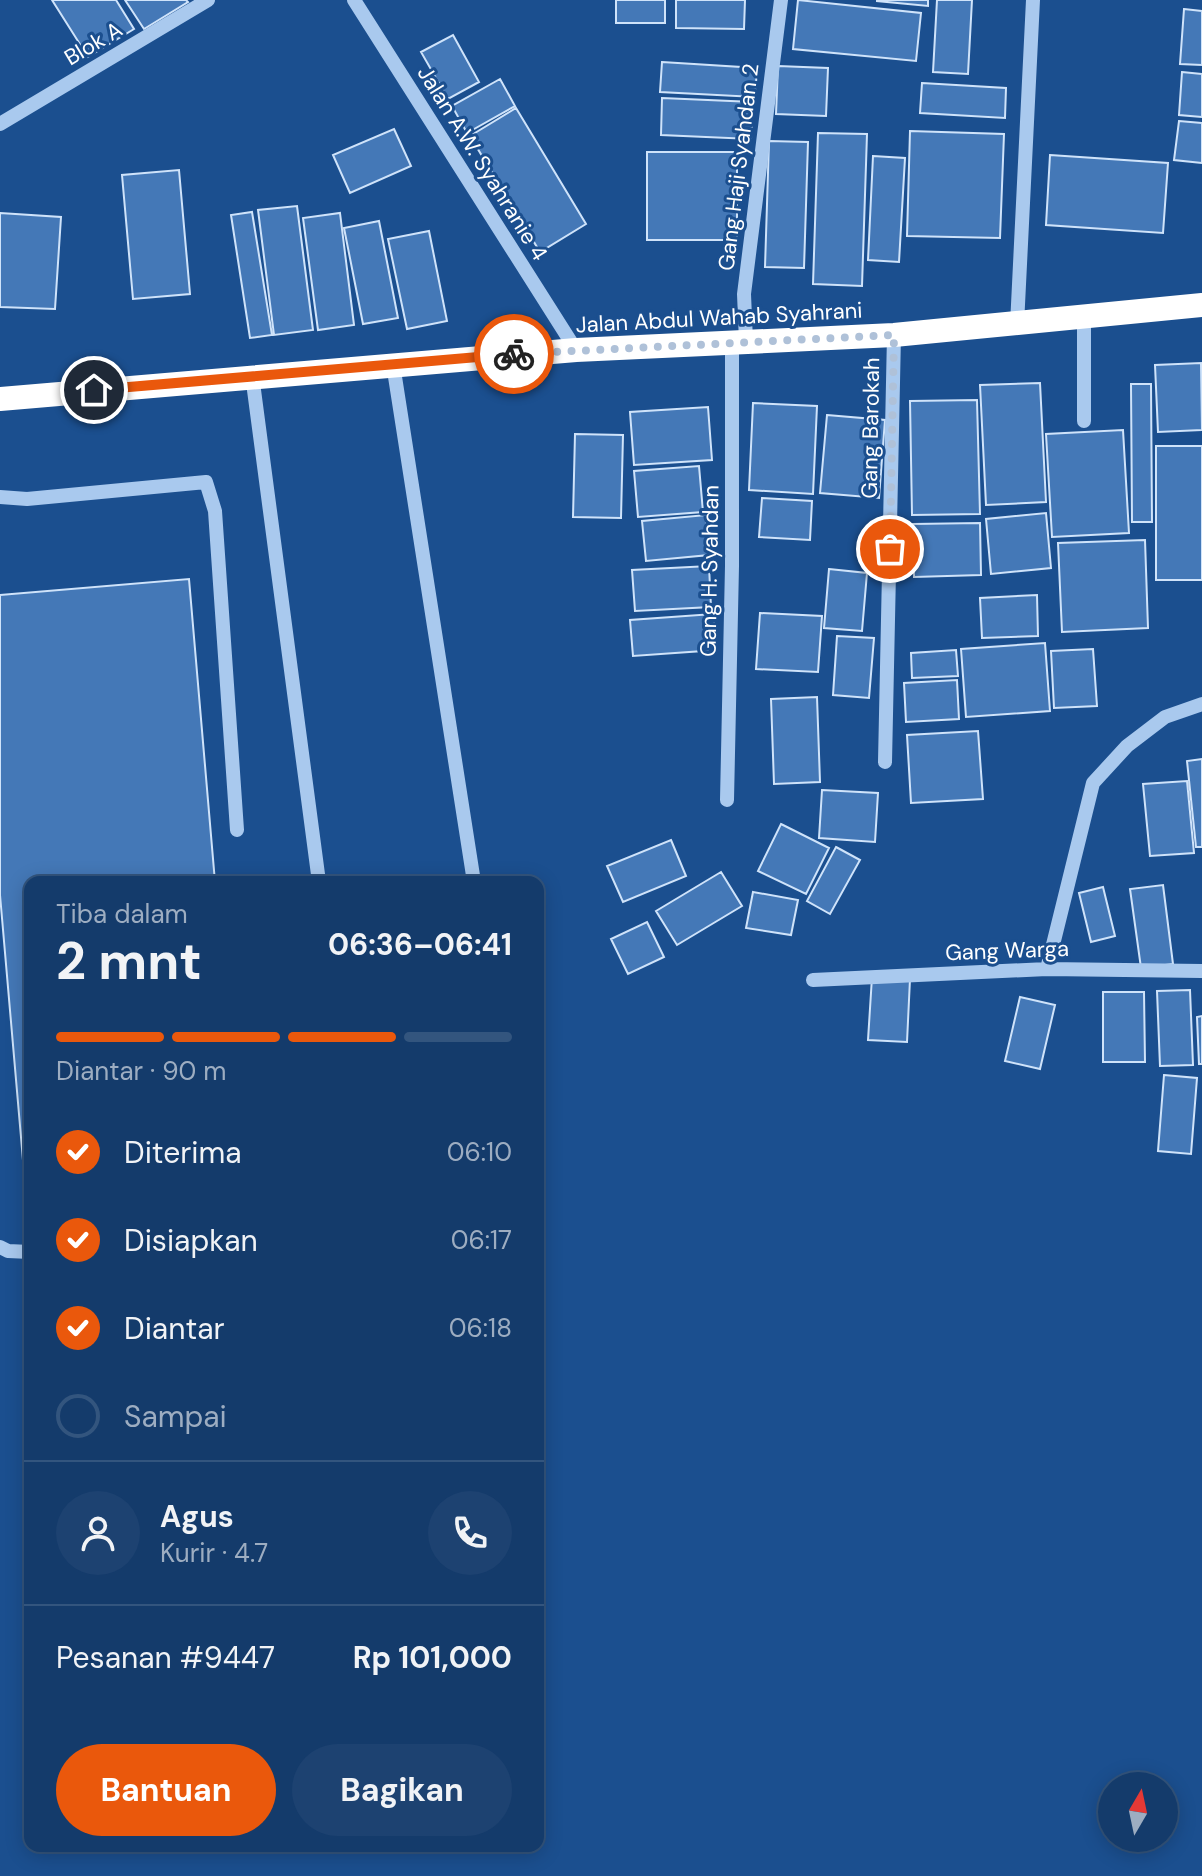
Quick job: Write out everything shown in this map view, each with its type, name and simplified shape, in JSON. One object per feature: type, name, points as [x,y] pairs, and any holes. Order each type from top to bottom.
[{"type":"highway","name":"Jalan Abdul Wahab Syahrani","points":[[0,399],[252,375],[576,350],[894,335],[1202,305]]},
{"type":"street","name":"Blok A","points":[[0,124],[208,0]]},
{"type":"street","name":"Jalan A.W. Syahranie 4","points":[[354,0],[576,350]]},
{"type":"street","name":"Gang Haji Syahdan 2","points":[[739,341],[781,0]]},
{"type":"street","points":[[1017,325],[1033,0]]},
{"type":"street","points":[[1084,318],[1084,421]]},
{"type":"street","name":"Gang Barokah","points":[[885,762],[894,335]]},
{"type":"street","name":"Gang H. Syahdan","points":[[727,800],[739,341]]},
{"type":"street","points":[[393,364],[473,876]]},
{"type":"street","points":[[252,375],[318,876]]},
{"type":"street","points":[[0,497],[6,500],[27,499],[206,482],[215,511],[237,830]]},
{"type":"street","points":[[1047,969],[1093,783],[1127,746],[1165,717],[1202,704]]},
{"type":"street","name":"Gang Warga","points":[[813,980],[1047,969],[1202,971]]},
{"type":"street","points":[[0,1247],[24,1252]]},
{"type":"building","points":[[52,0],[116,0],[134,29],[88,57]]},
{"type":"building","points":[[125,0],[186,0],[188,2],[144,29]]},
{"type":"building","points":[[616,0],[665,0],[665,23],[616,23]]},
{"type":"building","points":[[676,0],[745,0],[744,29],[676,28]]},
{"type":"building","points":[[798,0],[921,13],[916,61],[793,49]]},
{"type":"building","points":[[928,0],[928,6],[877,1]]},
{"type":"building","points":[[937,0],[972,0],[968,74],[933,72]]},
{"type":"building","points":[[1184,9],[1202,11],[1202,65],[1180,64]]},
{"type":"building","points":[[453,35],[479,82],[448,99],[421,52]]},
{"type":"building","points":[[662,62],[757,68],[755,97],[660,92]]},
{"type":"building","points":[[778,66],[828,68],[826,116],[776,114]]},
{"type":"building","points":[[1182,72],[1202,74],[1202,117],[1179,115]]},
{"type":"building","points":[[500,79],[515,106],[467,133],[452,106]]},
{"type":"building","points":[[922,83],[1006,88],[1005,118],[920,113]]},
{"type":"building","points":[[662,98],[753,102],[751,139],[661,135]]},
{"type":"building","points":[[516,108],[586,224],[540,252],[470,136]]},
{"type":"building","points":[[1179,121],[1202,123],[1202,163],[1174,160]]},
{"type":"building","points":[[394,129],[411,166],[350,193],[333,155]]},
{"type":"building","points":[[910,131],[1004,134],[1000,238],[907,236]]},
{"type":"building","points":[[818,133],[867,134],[862,286],[813,284]]},
{"type":"building","points":[[769,141],[808,142],[804,268],[765,267]]},
{"type":"building","points":[[647,152],[737,152],[737,240],[647,240]]},
{"type":"building","points":[[1050,155],[1168,163],[1163,233],[1046,225]]},
{"type":"building","points":[[873,156],[905,158],[899,262],[868,260]]},
{"type":"building","points":[[179,170],[190,294],[133,299],[122,175]]},
{"type":"building","points":[[297,206],[313,330],[274,335],[258,210]]},
{"type":"building","points":[[252,212],[272,335],[250,338],[231,215]]},
{"type":"building","points":[[0,213],[61,217],[55,309],[0,307]]},
{"type":"building","points":[[340,213],[354,325],[318,330],[303,218]]},
{"type":"building","points":[[379,221],[398,318],[363,324],[344,228]]},
{"type":"building","points":[[429,231],[447,321],[407,329],[388,239]]},
{"type":"building","points":[[1201,363],[1202,430],[1158,432],[1155,365]]},
{"type":"building","points":[[1040,383],[1046,502],[986,505],[980,385]]},
{"type":"building","points":[[1131,384],[1151,384],[1152,522],[1132,522]]},
{"type":"building","points":[[977,400],[980,514],[912,515],[910,401]]},
{"type":"building","points":[[753,403],[817,406],[813,494],[749,490]]},
{"type":"building","points":[[708,407],[712,460],[634,465],[630,412]]},
{"type":"building","points":[[827,415],[885,420],[879,498],[820,493]]},
{"type":"building","points":[[1123,430],[1129,533],[1052,537],[1046,434]]},
{"type":"building","points":[[575,434],[623,435],[621,518],[573,517]]},
{"type":"building","points":[[1156,446],[1202,446],[1202,580],[1156,580]]},
{"type":"building","points":[[699,466],[703,512],[638,517],[634,471]]},
{"type":"building","points":[[762,498],[812,501],[810,540],[759,537]]},
{"type":"building","points":[[1046,513],[1051,568],[991,574],[986,519]]},
{"type":"building","points":[[706,515],[709,555],[646,561],[642,521]]},
{"type":"building","points":[[980,523],[981,575],[914,577],[913,524]]},
{"type":"building","points":[[1145,540],[1148,628],[1062,632],[1058,543]]},
{"type":"building","points":[[709,566],[711,607],[635,611],[632,570]]},
{"type":"building","points":[[829,569],[867,573],[862,631],[824,628]]},
{"type":"building","points":[[189,579],[214,876],[24,876],[24,1172],[0,895],[0,595]]},
{"type":"building","points":[[1037,595],[1038,636],[982,638],[980,598]]},
{"type":"building","points":[[760,613],[822,616],[818,672],[756,669]]},
{"type":"building","points":[[713,614],[717,650],[633,656],[630,620]]},
{"type":"building","points":[[837,636],[874,638],[869,698],[833,695]]},
{"type":"building","points":[[1045,643],[1050,711],[966,717],[961,649]]},
{"type":"building","points":[[1093,649],[1097,706],[1054,708],[1051,651]]},
{"type":"building","points":[[956,650],[958,676],[912,678],[911,653]]},
{"type":"building","points":[[957,680],[959,719],[906,722],[904,683]]},
{"type":"building","points":[[817,697],[820,782],[774,784],[771,699]]},
{"type":"building","points":[[978,731],[983,799],[911,803],[907,735]]},
{"type":"building","points":[[1202,759],[1202,847],[1196,847],[1187,761]]},
{"type":"building","points":[[1187,781],[1194,853],[1150,856],[1143,784]]},
{"type":"building","points":[[822,790],[878,793],[875,842],[819,838]]},
{"type":"building","points":[[781,824],[829,848],[806,894],[758,871]]},
{"type":"building","points":[[671,840],[686,876],[623,902],[607,866]]},
{"type":"building","points":[[836,847],[860,860],[830,914],[807,901]]},
{"type":"building","points":[[721,872],[742,906],[677,945],[656,911]]},
{"type":"building","points":[[1163,885],[1173,964],[1141,968],[1130,889]]},
{"type":"building","points":[[1103,887],[1115,936],[1091,942],[1079,893]]},
{"type":"building","points":[[753,892],[798,900],[791,935],[746,928]]},
{"type":"building","points":[[647,922],[664,957],[628,974],[611,939]]},
{"type":"building","points":[[872,977],[910,979],[907,1042],[868,1040]]},
{"type":"building","points":[[1190,990],[1193,1065],[1160,1066],[1157,991]]},
{"type":"building","points":[[1103,992],[1144,992],[1145,1062],[1103,1062]]},
{"type":"building","points":[[1020,997],[1055,1005],[1040,1069],[1005,1061]]},
{"type":"building","points":[[1202,1016],[1202,1064],[1199,1064],[1197,1017]]},
{"type":"building","points":[[1164,1075],[1197,1078],[1191,1154],[1158,1151]]},
{"type":"way so far","points":[[514,354],[894,335],[890,549]]},
{"type":"route","points":[[94,390],[514,354]]}]
